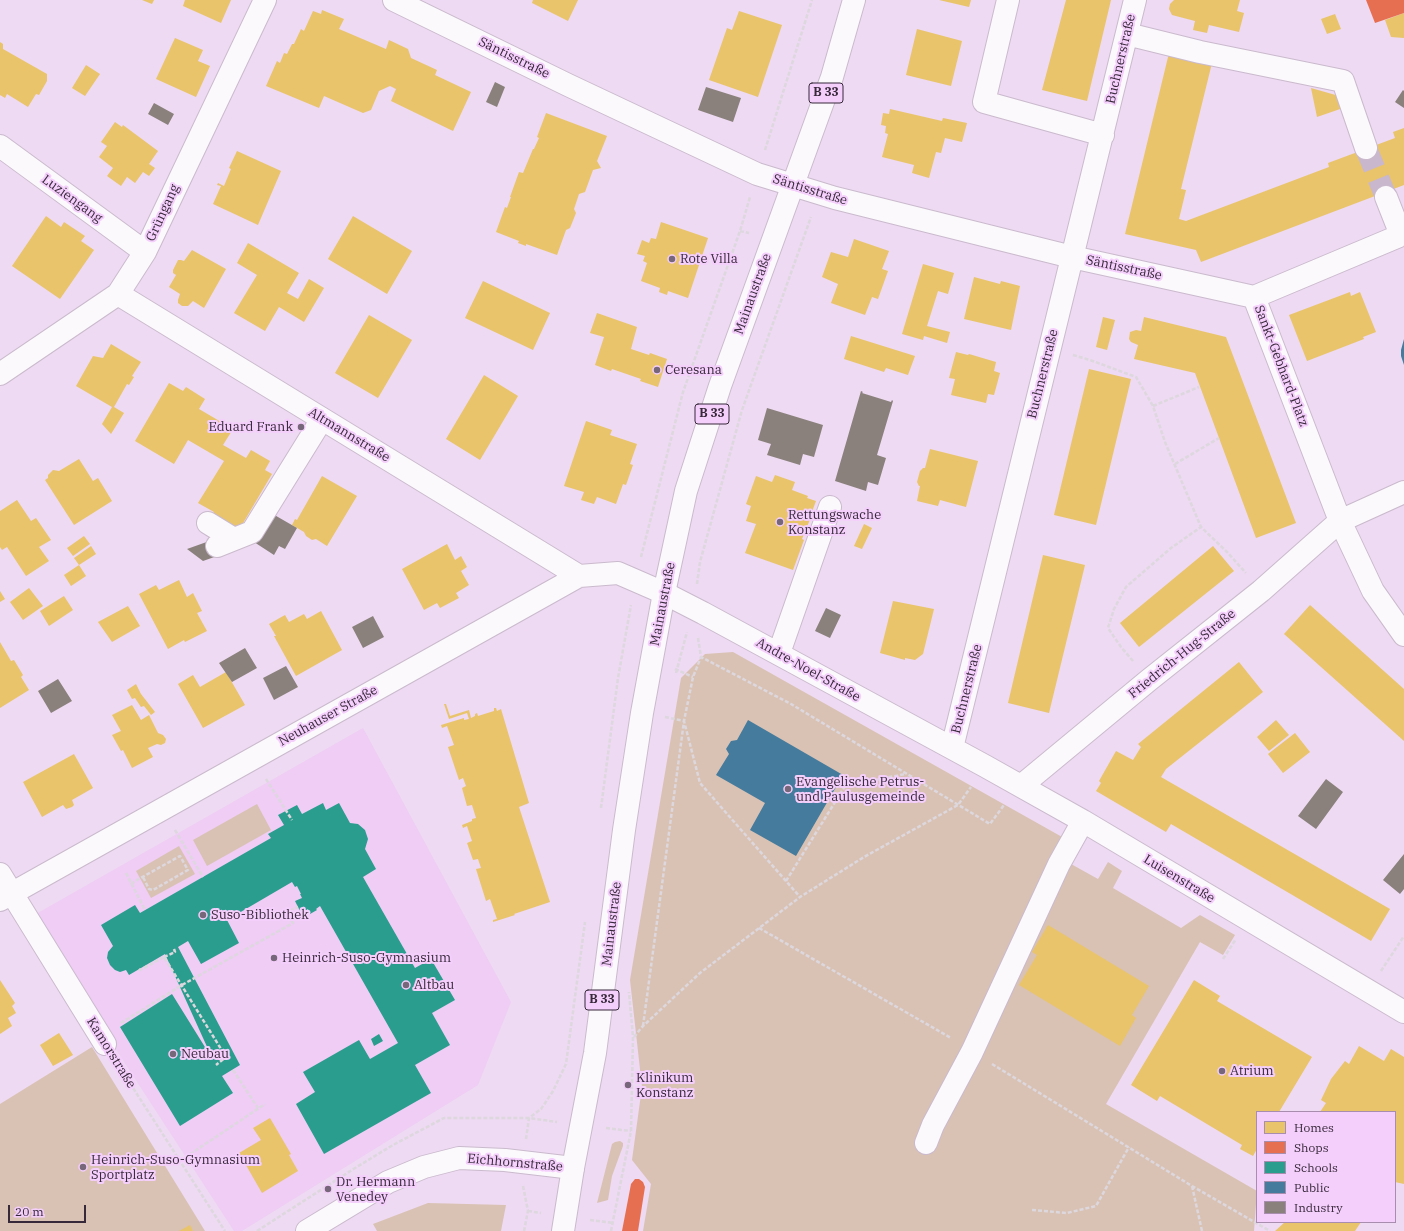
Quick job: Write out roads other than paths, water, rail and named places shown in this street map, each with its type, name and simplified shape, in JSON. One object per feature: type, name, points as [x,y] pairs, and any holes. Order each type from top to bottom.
[{"type":"street","name":"Grüngang","points":[[0,374],[118,294],[145,252],[265,0]]},
{"type":"street","name":"Säntisstraße","points":[[394,0],[568,85],[758,174],[819,194],[1072,257],[1254,297]]},
{"type":"street","name":"Mainaustraße","points":[[563,1231],[573,1168],[595,1053],[624,830],[642,713],[664,593],[686,492],[720,386],[832,77],[854,0]]},
{"type":"street","points":[[1008,0],[984,102],[1103,135]]},
{"type":"street","name":"Buchnerstraße","points":[[952,748],[1135,0]]},
{"type":"street","points":[[1127,34],[1200,52],[1343,80],[1366,148]]},
{"type":"street","name":"Luziengang","points":[[0,146],[145,252]]},
{"type":"street","points":[[1386,197],[1403,234]]},
{"type":"street","name":"Sankt-Gebhard-Platz","points":[[1403,234],[1254,297],[1340,521],[1373,591],[1404,635]]},
{"type":"street","name":"Altmannstraße","points":[[118,294],[579,576]]},
{"type":"street","points":[[208,523],[226,543],[252,532],[322,419]]},
{"type":"street","points":[[1340,521],[1404,492]]},
{"type":"street","points":[[779,653],[830,507]]},
{"type":"street","name":"Friedrich-Hug-Straße","points":[[1021,786],[1149,680],[1261,591],[1340,521]]},
{"type":"street","name":"Neuhauser Straße","points":[[6,897],[579,576],[618,574],[664,593]]},
{"type":"street","name":"Andre-Noel-Straße","points":[[664,593],[779,653],[952,748]]},
{"type":"street","name":"Luisenstraße","points":[[952,748],[1083,821],[1404,1012]]},
{"type":"street","points":[[926,1143],[933,1125],[972,1052],[1059,864],[1083,821]]},
{"type":"street","name":"Kamorstraße","points":[[0,874],[6,897],[103,1040]]},
{"type":"street","name":"Eichhornstraße","points":[[307,1231],[388,1182],[424,1167],[459,1158],[505,1160],[573,1168]]},
{"type":"tunnel","points":[[1366,148],[1386,197]]},
{"type":"place","name":"Rote Villa","points":[[672,259]]},
{"type":"place","name":"Ceresana","points":[[657,370]]},
{"type":"place","name":"Eduard Frank","points":[[301,427]]},
{"type":"place","name":"Rettungswache Konstanz","points":[[780,522]]},
{"type":"place","name":"Evangelische Petrus- und Paulusgemeinde","points":[[788,789]]},
{"type":"place","name":"Suso-Bibliothek","points":[[203,915]]},
{"type":"place","name":"Heinrich-Suso-Gymnasium","points":[[274,958]]},
{"type":"place","name":"Altbau","points":[[406,985]]},
{"type":"place","name":"Neubau","points":[[173,1054]]},
{"type":"place","name":"Atrium","points":[[1222,1071]]},
{"type":"place","name":"Klinikum Konstanz","points":[[628,1085]]},
{"type":"place","name":"Heinrich-Suso-Gymnasium Sportplatz","points":[[83,1167]]},
{"type":"place","name":"Dr. Hermann Venedey","points":[[328,1189]]}]
